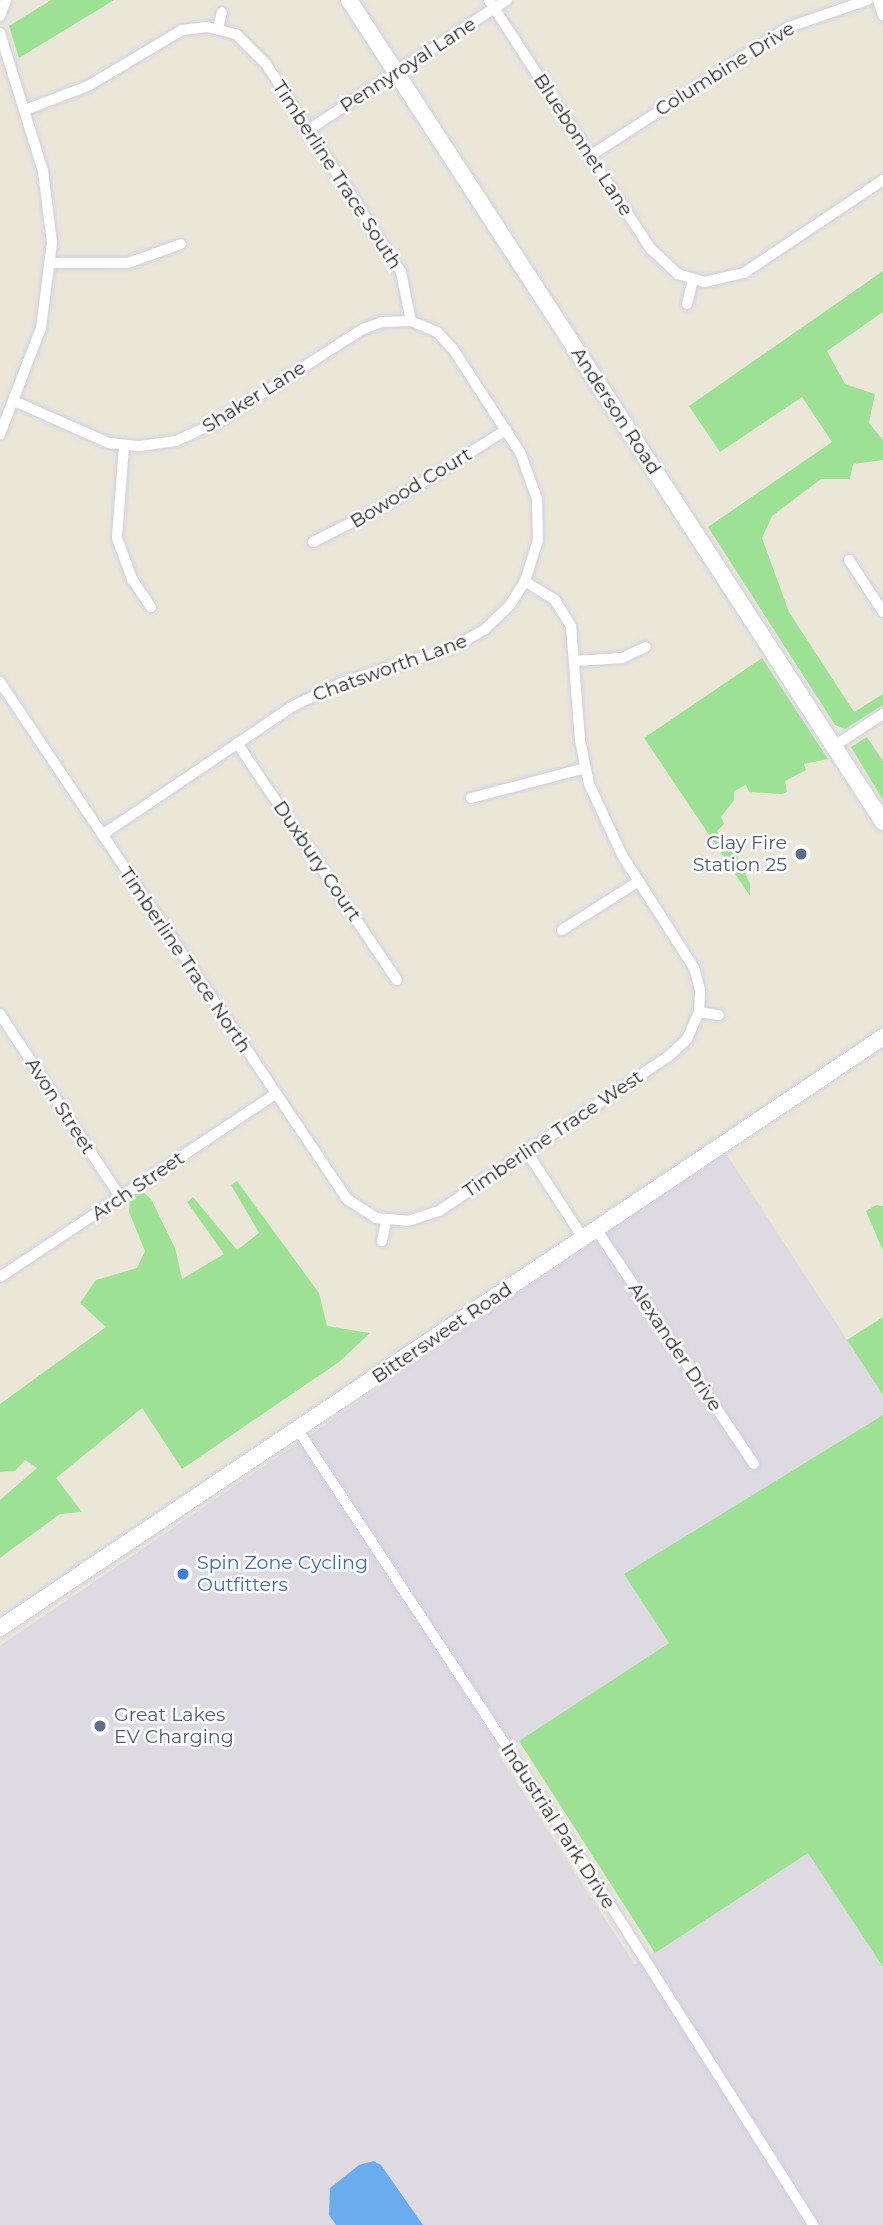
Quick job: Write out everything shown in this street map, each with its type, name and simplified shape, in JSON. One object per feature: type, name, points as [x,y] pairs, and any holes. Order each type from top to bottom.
[{"type":"street","points":[[0,16],[6,0]]},
{"type":"street","name":"Anderson Road","points":[[349,0],[883,822]]},
{"type":"street","name":"Pennyroyal Lane","points":[[308,131],[396,73],[492,4],[507,0]]},
{"type":"street","name":"Columbine Drive","points":[[590,156],[789,27],[868,0]]},
{"type":"street","points":[[878,0],[883,15]]},
{"type":"street","name":"Bluebonnet Lane","points":[[492,4],[659,259],[691,279]]},
{"type":"street","points":[[25,110],[89,86],[170,35],[212,27],[222,12]]},
{"type":"street","name":"Timberline Trace South","points":[[212,27],[236,34],[258,53],[401,272],[411,321]]},
{"type":"street","points":[[0,33],[25,110],[47,192],[51,263],[41,328],[0,434]]},
{"type":"street","points":[[687,304],[691,279],[715,281],[744,273],[883,180]]},
{"type":"street","points":[[51,263],[128,263],[181,244]]},
{"type":"street","points":[[411,321],[445,339],[506,430],[531,474],[539,511],[538,540],[525,581],[550,595],[565,613],[573,635],[585,768],[601,816],[694,968],[700,990],[699,1013],[719,1015]]},
{"type":"street","name":"Shaker Lane","points":[[14,401],[82,433],[124,446],[189,437],[363,330],[382,322],[411,321]]},
{"type":"street","name":"Bowood Court","points":[[313,541],[390,503],[506,430]]},
{"type":"street","points":[[124,446],[116,510],[117,538],[124,563],[151,607]]},
{"type":"street","points":[[849,560],[883,612]]},
{"type":"street","name":"Chatsworth Lane","points":[[102,835],[237,743],[318,693],[473,638],[510,605],[525,581]]},
{"type":"street","points":[[575,661],[622,658],[646,647]]},
{"type":"street","name":"Timberline Trace North","points":[[0,682],[347,1199],[386,1220]]},
{"type":"street","points":[[834,746],[883,714]]},
{"type":"street","name":"Duxbury Court","points":[[237,743],[397,979]]},
{"type":"street","points":[[471,798],[585,768]]},
{"type":"street","points":[[562,930],[639,881]]},
{"type":"street","name":"Timberline Trace West","points":[[386,1220],[430,1215],[527,1153],[676,1050],[699,1013]]},
{"type":"street","name":"Avon Street","points":[[0,1014],[121,1198]]},
{"type":"street","name":"Bittersweet Road","points":[[0,1628],[883,1037]]},
{"type":"street","name":"Arch Street","points":[[0,1277],[275,1094]]},
{"type":"street","name":"Alexander Drive","points":[[527,1153],[590,1234],[754,1464]]},
{"type":"street","points":[[382,1241],[386,1220]]},
{"type":"street","name":"Industrial Park Drive","points":[[298,1430],[584,1864],[813,2225]]},
{"type":"shaded area","points":[[725,1152],[883,1395],[883,1415],[625,1574],[669,1643],[499,1755],[635,1965],[808,1852],[883,1967],[883,2225],[0,2225],[0,1646]]},
{"type":"green space","points":[[51,0],[114,0],[19,58],[9,26]]},
{"type":"green space","points":[[883,271],[883,312],[827,351],[845,384],[875,394],[869,423],[883,440],[883,460],[853,464],[850,479],[821,479],[772,516],[762,538],[789,612],[854,712],[883,694],[883,705],[845,729],[835,725],[708,527],[832,442],[802,397],[720,452],[689,406]]},
{"type":"green space","points":[[762,658],[828,759],[804,764],[806,770],[785,781],[787,792],[782,794],[749,792],[746,785],[734,791],[734,800],[721,817],[724,824],[717,831],[728,848],[732,845],[750,884],[750,896],[644,738]]},
{"type":"green space","points":[[867,737],[883,761],[883,800],[851,747]]},
{"type":"green space","points":[[237,1181],[319,1293],[327,1326],[370,1333],[339,1362],[182,1469],[142,1408],[56,1478],[82,1512],[60,1514],[0,1558],[0,1500],[37,1468],[25,1460],[15,1471],[0,1472],[0,1404],[106,1327],[80,1303],[96,1280],[137,1268],[145,1251],[129,1212],[130,1197],[141,1190],[151,1199],[175,1248],[182,1279],[224,1254],[187,1202],[193,1197],[237,1250],[259,1233],[231,1185]]},
{"type":"green space","points":[[876,1205],[883,1206],[883,1251],[866,1211]]},
{"type":"green space","points":[[883,1317],[883,1395],[847,1340]]},
{"type":"green space","points":[[883,1415],[883,1967],[808,1853],[655,1953],[519,1741],[669,1643],[624,1574]]},
{"type":"water","points":[[373,2161],[381,2165],[423,2225],[336,2225],[329,2215],[330,2188],[359,2165]]},
{"type":"place","name":"Clay Fire Station 25","points":[[801,854]]},
{"type":"place","name":"Spin Zone Cycling Outfitters","points":[[183,1574]]},
{"type":"place","name":"Great Lakes EV Charging","points":[[100,1726]]}]
